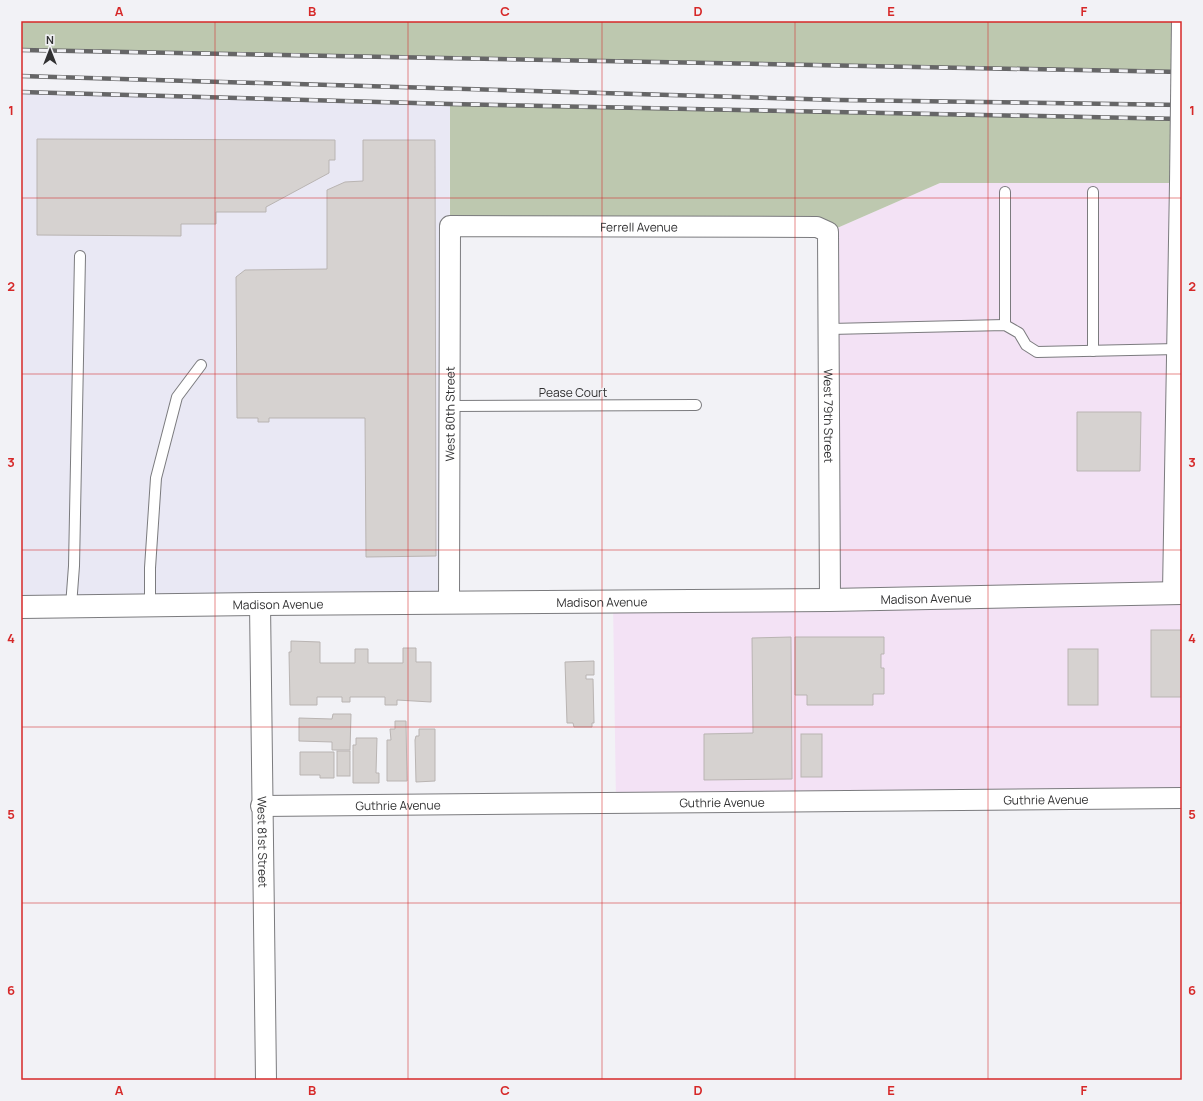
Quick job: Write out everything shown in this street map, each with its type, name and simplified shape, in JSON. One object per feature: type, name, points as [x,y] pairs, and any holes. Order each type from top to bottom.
[{"type":"street","points":[[1178,592],[1177,349],[1182,21]]},
{"type":"street","name":"Ferrell Avenue","points":[[450,226],[817,227],[828,232]]},
{"type":"street","name":"West 80th Street","points":[[449,603],[451,406],[450,226]]},
{"type":"street","name":"West 79th Street","points":[[828,232],[830,329],[830,600]]},
{"type":"street","name":"Madison Avenue","points":[[21,607],[830,600],[1178,592]]},
{"type":"street","name":"West 81st Street","points":[[260,604],[261,806],[266,1080]]},
{"type":"street","name":"Guthrie Avenue","points":[[261,806],[1182,798]]},
{"type":"lane","points":[[1005,192],[1005,325]]},
{"type":"lane","points":[[1093,192],[1093,351]]},
{"type":"lane","points":[[71,606],[74,566],[80,256]]},
{"type":"lane","points":[[830,329],[1005,325],[1019,333],[1026,345],[1037,352],[1177,349]]},
{"type":"lane","points":[[150,605],[150,568],[156,478],[177,397],[201,365]]},
{"type":"lane","name":"Pease Court","points":[[451,406],[696,405]]},
{"type":"shaded area","points":[[21,92],[450,104],[449,603],[21,607]]},
{"type":"shaded area","points":[[940,183],[1180,183],[1182,798],[616,803],[613,601],[830,600],[828,232]]},
{"type":"green space","points":[[21,21],[1182,21],[1182,72],[21,50]]},
{"type":"green space","points":[[450,104],[1182,119],[1180,183],[940,183],[828,232],[450,226]]},
{"type":"building","points":[[37,139],[335,140],[335,160],[329,160],[329,173],[266,207],[266,212],[216,212],[216,224],[181,224],[181,236],[37,235]]},
{"type":"building","points":[[363,140],[435,140],[436,556],[366,557],[365,418],[269,418],[269,422],[258,422],[258,418],[237,418],[236,277],[245,270],[327,269],[327,190],[345,182],[363,181]]},
{"type":"building","points":[[1077,412],[1141,412],[1140,471],[1077,471]]},
{"type":"building","points":[[1151,630],[1182,630],[1182,697],[1151,697]]},
{"type":"building","points":[[791,637],[792,779],[704,780],[704,734],[753,733],[752,638]]},
{"type":"building","points":[[795,637],[884,637],[884,654],[881,654],[881,668],[884,668],[884,694],[873,694],[873,705],[807,705],[807,695],[795,695]]},
{"type":"building","points":[[291,641],[320,642],[320,663],[355,663],[355,649],[368,649],[368,663],[403,663],[403,648],[416,648],[416,662],[431,662],[431,702],[397,700],[397,705],[385,705],[385,697],[350,697],[350,702],[342,702],[342,697],[317,697],[317,705],[290,705],[289,652],[291,652]]},
{"type":"building","points":[[1068,649],[1098,649],[1098,705],[1068,705]]},
{"type":"building","points":[[594,661],[594,675],[586,675],[586,679],[593,679],[594,723],[592,723],[592,727],[574,727],[573,723],[567,723],[565,662]]},
{"type":"building","points":[[333,714],[351,714],[350,750],[332,750],[332,742],[299,741],[299,718],[332,719]]},
{"type":"building","points":[[395,721],[406,721],[407,781],[387,781],[387,740],[391,740],[390,729],[395,729]]},
{"type":"building","points":[[419,729],[435,729],[435,781],[416,782],[415,740],[416,736],[419,736]]},
{"type":"building","points":[[801,734],[822,734],[822,777],[801,777]]},
{"type":"building","points":[[356,738],[377,738],[376,773],[379,773],[379,783],[353,783],[353,745],[356,745]]},
{"type":"building","points":[[337,751],[350,751],[350,776],[337,776]]},
{"type":"building","points":[[300,752],[334,752],[334,778],[320,778],[320,775],[300,775]]},
{"type":"railway","points":[[21,50],[1182,72]]},
{"type":"railway","points":[[21,76],[840,100],[1182,105]]},
{"type":"railway","points":[[21,92],[450,104],[1182,119]]}]
